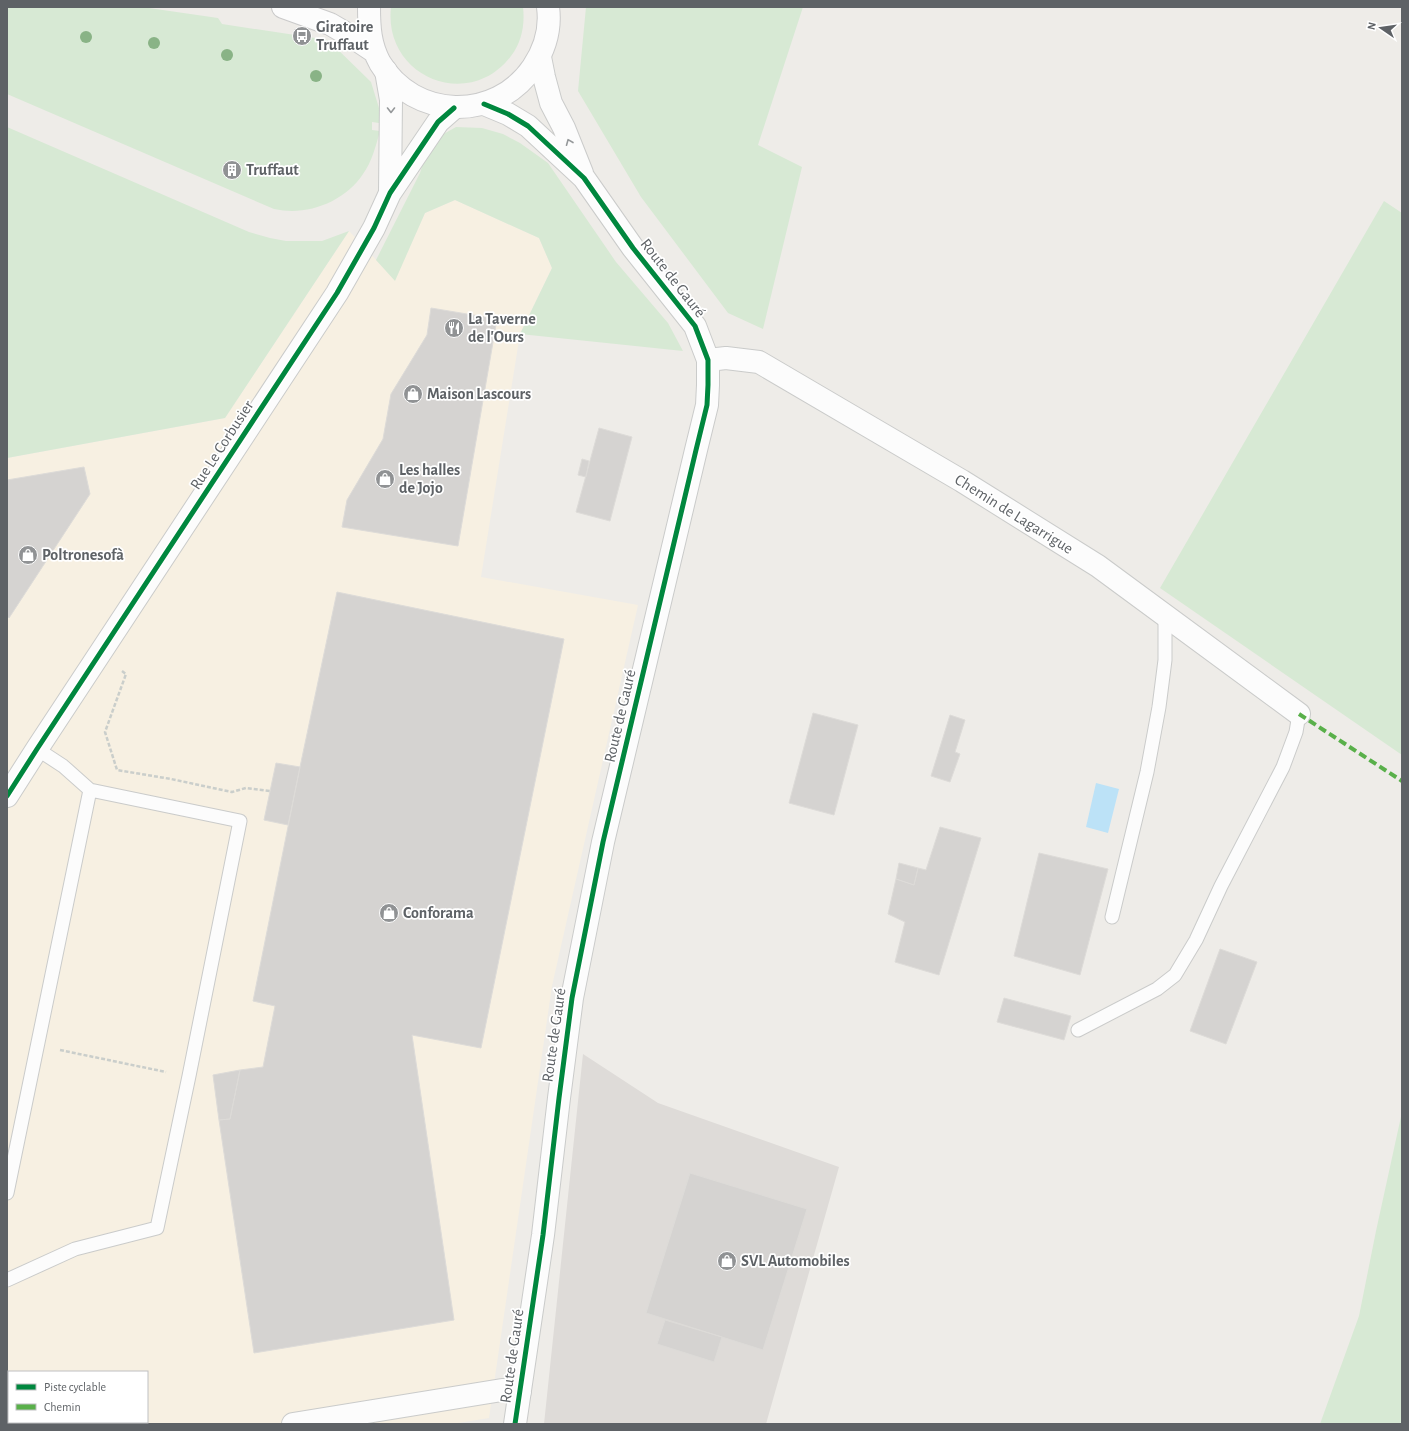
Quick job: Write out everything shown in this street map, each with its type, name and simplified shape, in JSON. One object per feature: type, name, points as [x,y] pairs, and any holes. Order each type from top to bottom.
[{"type":"street","points":[[283,7],[330,24],[375,52]]},
{"type":"street","points":[[369,7],[368,29],[375,52],[386,71],[400,86],[416,97],[434,104],[454,108],[484,104],[507,94],[526,78],[540,57],[547,36],[549,15],[548,7]]},
{"type":"street","name":"Route de Gauré","points":[[540,57],[551,103],[564,128],[584,178]]},
{"type":"street","name":"Rue Le Corbusier","points":[[386,71],[391,100],[390,193]]},
{"type":"street","name":"Route de Gauré","points":[[484,104],[508,114],[528,126],[584,178],[633,248],[695,326],[708,360],[706,404],[603,842],[572,998],[543,1235],[515,1424]]},
{"type":"street","name":"Rue Le Corbusier","points":[[7,796],[336,293],[374,228],[390,193],[438,122],[454,108]]},
{"type":"street","name":"Chemin de Lagarrigue","points":[[708,360],[726,358],[759,362],[962,481],[1098,566],[1165,617],[1299,714]]},
{"type":"street","points":[[293,1424],[502,1390],[520,1392]]},
{"type":"lane","points":[[1112,917],[1148,772],[1165,660],[1165,617]]},
{"type":"lane","points":[[1078,1030],[1157,989],[1175,975],[1196,940],[1221,886],[1283,766],[1296,732],[1299,714]]},
{"type":"lane","points":[[7,1280],[75,1249],[158,1228],[240,821],[90,790],[63,766],[37,749]]},
{"type":"lane","points":[[7,1193],[90,790]]},
{"type":"path","points":[[98,656],[126,674],[105,732],[117,770],[171,779],[232,792],[246,788],[270,791]]},
{"type":"path","points":[[38,1045],[189,1076]]},
{"type":"shaded area","points":[[455,200],[539,238],[552,268],[520,334],[481,577],[638,605],[552,986],[489,1418],[452,1424],[7,1424],[7,458],[225,418],[349,231],[395,280],[425,213]]},
{"type":"shaded area","points":[[583,1054],[658,1103],[839,1167],[766,1424],[544,1424]]},
{"type":"green space","points":[[7,7],[142,7],[218,18],[222,24],[328,40],[371,82],[379,108],[379,123],[372,122],[372,130],[380,131],[371,159],[357,182],[341,196],[332,201],[302,210],[290,211],[274,209],[7,94]]},
{"type":"green space","points":[[391,7],[523,7],[524,20],[522,33],[515,51],[493,73],[473,82],[452,84],[432,79],[414,68],[400,52],[392,32]]},
{"type":"green space","points":[[586,7],[803,7],[758,145],[802,167],[763,329],[728,313],[641,197],[578,91]]},
{"type":"green space","points":[[7,127],[249,232],[286,241],[322,241],[349,231],[225,418],[7,458]]},
{"type":"green space","points":[[456,127],[482,128],[503,134],[520,143],[548,163],[616,262],[668,323],[683,351],[520,334],[552,268],[539,238],[455,200],[425,213],[395,281],[376,260],[420,173],[425,156],[440,136]]},
{"type":"green space","points":[[1384,201],[1402,213],[1402,755],[1160,588]]},
{"type":"green space","points":[[1402,1112],[1402,1424],[1320,1424],[1359,1316]]},
{"type":"water","points":[[1096,783],[1119,789],[1108,833],[1086,827]]},
{"type":"building","name":"Truffaut","points":[[226,162],[242,169],[238,178],[222,171]]},
{"type":"building","points":[[431,308],[497,319],[458,546],[342,527],[347,500],[383,439],[391,394],[427,335]]},
{"type":"building","points":[[599,428],[632,437],[610,521],[576,512]]},
{"type":"building","points":[[582,459],[589,461],[586,477],[578,475]]},
{"type":"building","name":"Poltronesofà","points":[[84,467],[90,494],[9,618],[7,616],[7,480]]},
{"type":"building","name":"Conforama","points":[[337,592],[564,639],[481,1048],[412,1035],[454,1320],[254,1353],[219,1120],[230,1119],[240,1070],[263,1067],[275,1006],[253,1001]]},
{"type":"building","points":[[813,713],[858,725],[834,815],[789,803]]},
{"type":"building","points":[[950,715],[965,720],[955,752],[960,754],[950,782],[931,776]]},
{"type":"building","points":[[276,763],[300,767],[288,825],[264,820]]},
{"type":"building","points":[[940,827],[981,838],[939,975],[895,962],[905,922],[888,914],[896,879],[914,885],[918,868],[926,870]]},
{"type":"building","points":[[1039,853],[1108,869],[1080,975],[1014,956]]},
{"type":"building","points":[[899,863],[918,868],[914,885],[896,879]]},
{"type":"building","points":[[1220,949],[1257,962],[1226,1044],[1190,1031]]},
{"type":"building","points":[[1004,998],[1071,1016],[1064,1040],[997,1022]]},
{"type":"building","points":[[240,1070],[230,1119],[219,1120],[213,1075]]},
{"type":"building","name":"SVL Automobiles","points":[[690,1173],[807,1209],[763,1350],[646,1313]]},
{"type":"building","points":[[665,1320],[722,1337],[714,1362],[657,1344]]},
{"type":"marked path","points":[[1299,714],[1402,781]]},
{"type":"cycle path","points":[[484,104],[508,114],[528,126],[584,178],[633,248],[695,326],[708,360],[707,405],[603,842],[572,998],[543,1235],[515,1424]]},
{"type":"cycle path","points":[[7,796],[337,293],[374,228],[390,193],[438,122],[454,108]]},
{"type":"place","name":"Giratoire Truffaut","points":[[302,36]]},
{"type":"place","name":"Truffaut","points":[[232,170]]},
{"type":"place","name":"La Taverne de l'Ours","points":[[454,328]]},
{"type":"place","name":"Maison Lascours","points":[[413,394]]},
{"type":"place","name":"Les halles de Jojo","points":[[385,479]]},
{"type":"place","name":"Poltronesofà","points":[[28,555]]},
{"type":"place","name":"Conforama","points":[[389,913]]},
{"type":"place","name":"SVL Automobiles","points":[[727,1261]]}]
